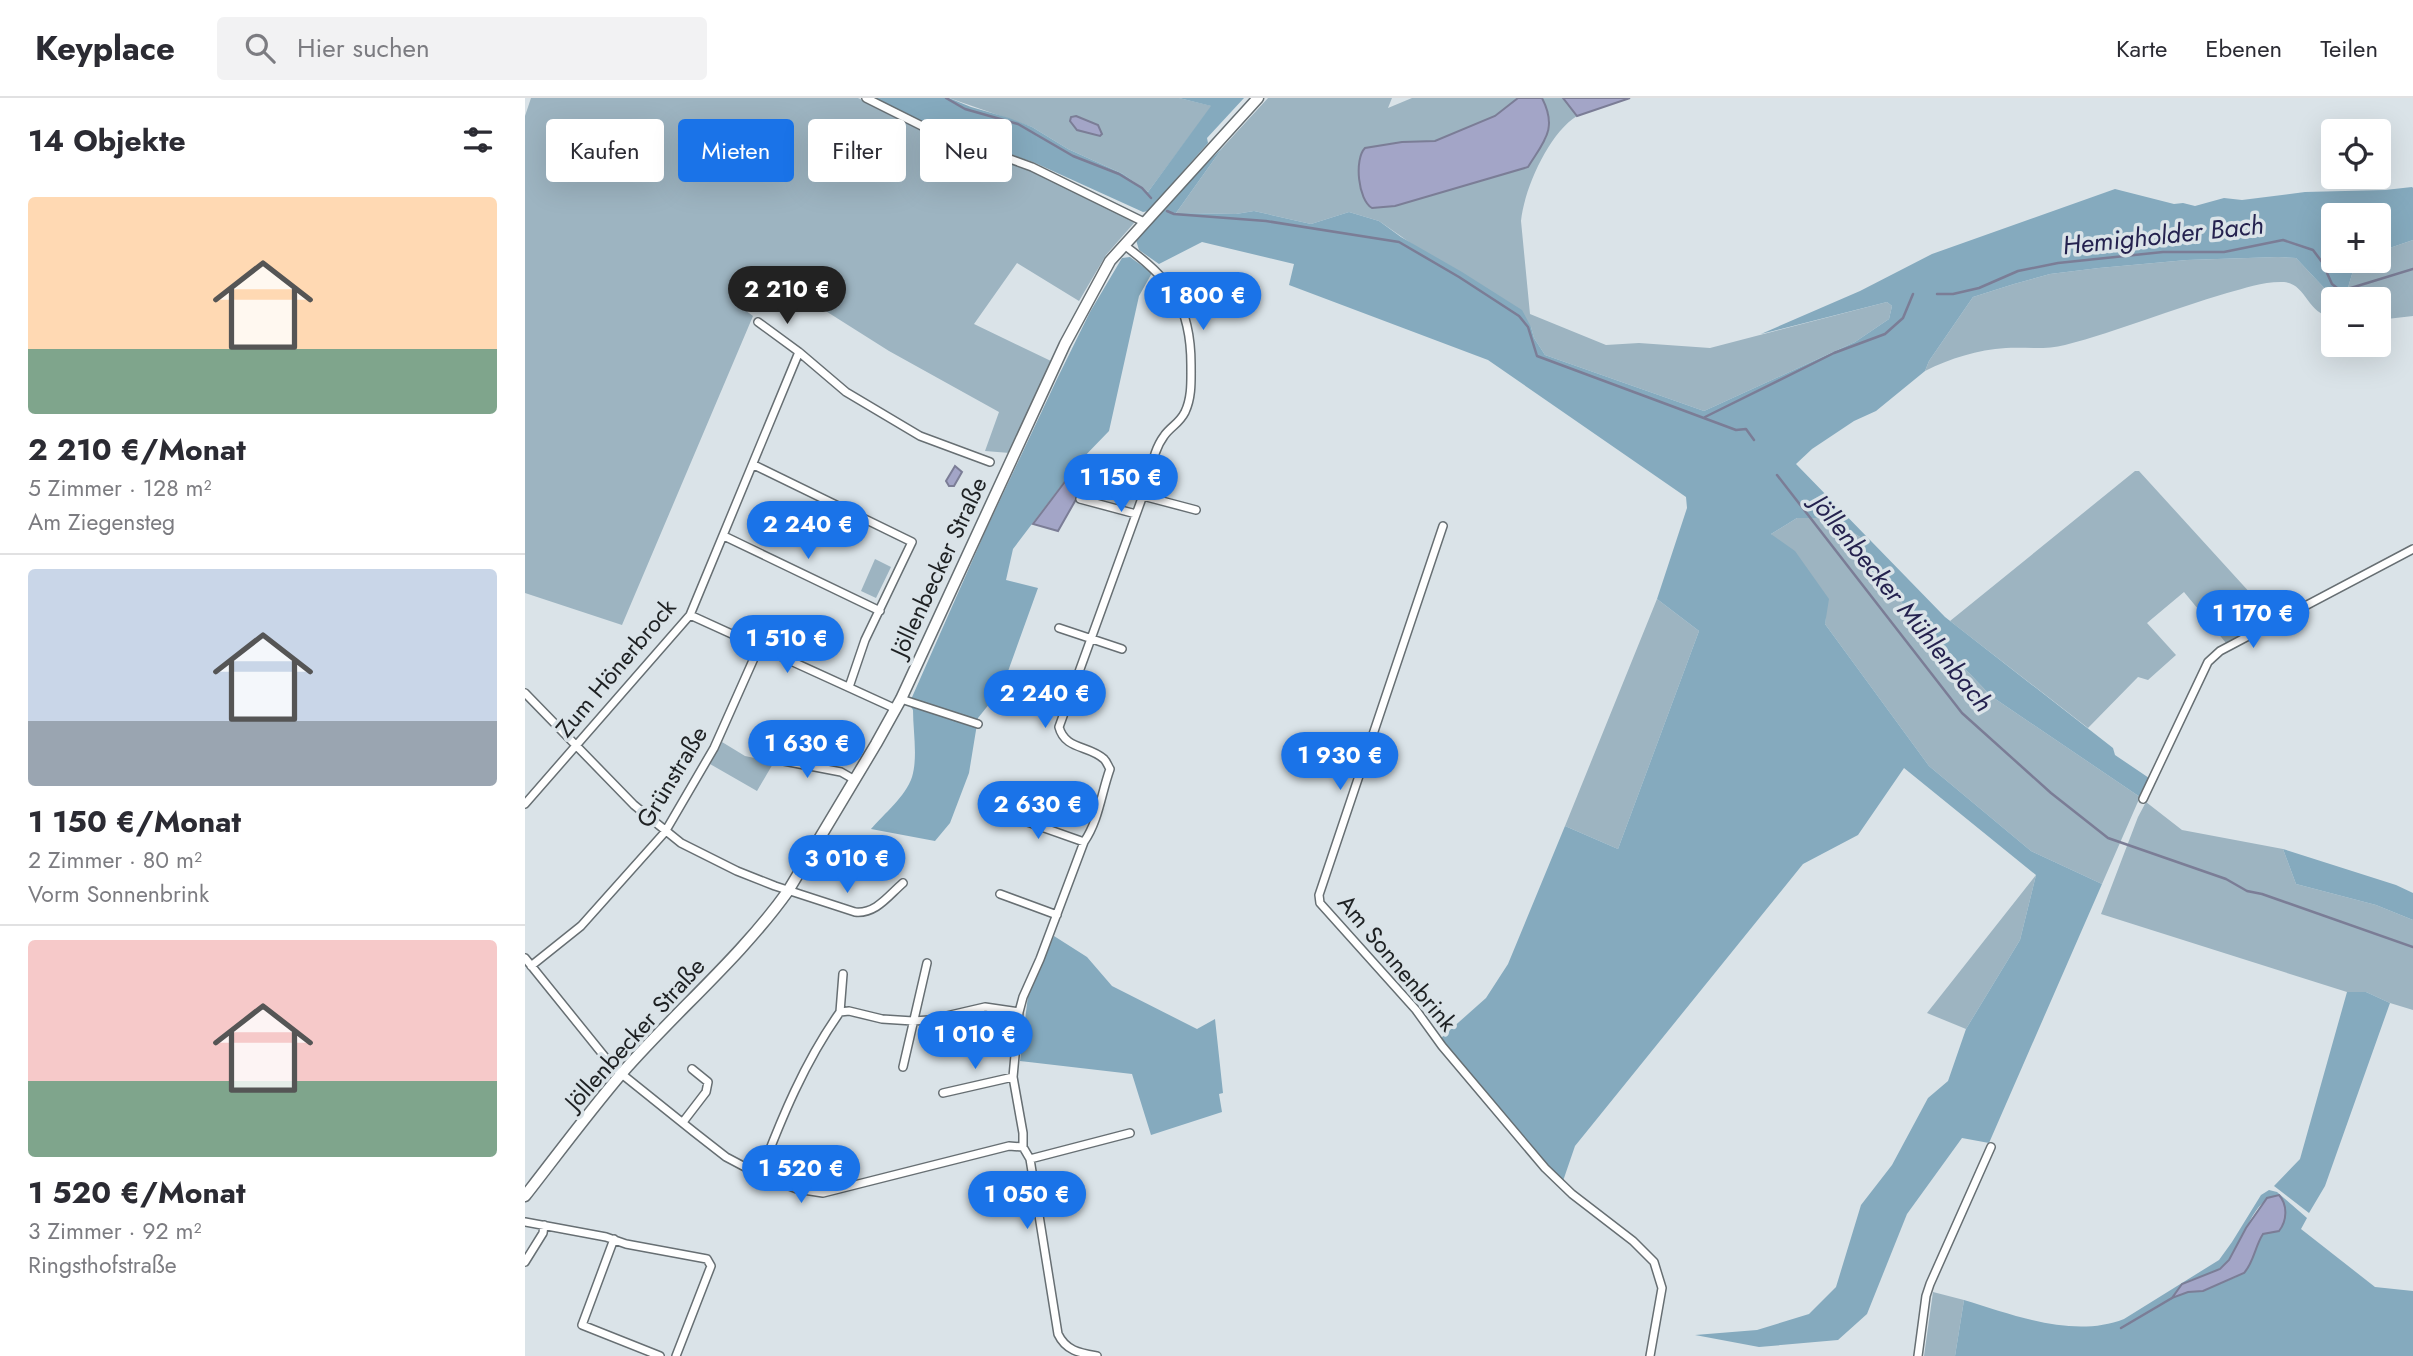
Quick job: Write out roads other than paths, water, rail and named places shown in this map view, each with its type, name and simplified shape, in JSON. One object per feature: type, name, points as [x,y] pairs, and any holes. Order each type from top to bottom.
[{"type":"main road","name":"Jöllenbecker Straße","points":[[525,1196],[622,1073],[772,914],[788,891],[896,709],[1065,344],[1110,261],[1258,98]]},
{"type":"street","points":[[866,98],[928,129],[1032,167],[1145,222]]},
{"type":"street","points":[[1097,1356],[1071,1350],[1058,1335],[1030,1159],[1023,1147],[1013,1077],[1019,1012],[1023,998],[1101,805],[1101,794],[1110,769],[1105,759],[1067,742],[1059,727],[1150,476],[1153,455],[1165,433],[1181,419],[1190,398],[1190,338],[1181,307],[1172,289],[1152,266],[1124,245]]},
{"type":"street","points":[[758,322],[846,391],[920,436],[991,462]]},
{"type":"street","name":"Zum Hönerbrock","points":[[525,804],[691,615],[799,352]]},
{"type":"street","points":[[754,465],[912,542],[865,640],[849,687]]},
{"type":"street","points":[[1143,496],[1196,510]]},
{"type":"street","points":[[1080,499],[1136,514]]},
{"type":"street","name":"Am Sonnenbrink","points":[[1443,526],[1319,895],[1320,903],[1425,1023],[1545,1168],[1573,1194],[1633,1241],[1654,1262],[1662,1289],[1650,1356]]},
{"type":"street","points":[[724,536],[880,611]]},
{"type":"street","points":[[2143,799],[2208,662],[2220,651],[2413,549]]},
{"type":"street","points":[[691,615],[896,709]]},
{"type":"street","points":[[1059,628],[1122,649]]},
{"type":"street","name":"Grünstraße","points":[[531,966],[581,926],[665,832],[715,748],[759,647]]},
{"type":"street","points":[[525,693],[576,747],[665,832],[681,843],[737,871],[788,891],[855,912],[864,913],[882,904],[903,883]]},
{"type":"street","points":[[901,699],[978,724]]},
{"type":"street","points":[[768,758],[841,772],[855,780]]},
{"type":"street","points":[[1002,813],[1084,842]]},
{"type":"street","points":[[1000,894],[1057,915]]},
{"type":"street","points":[[525,958],[613,1067],[726,1157],[797,1189],[823,1193],[1009,1146],[1023,1147]]},
{"type":"street","points":[[903,1067],[927,963]]},
{"type":"street","points":[[761,1175],[785,1110],[828,1029],[840,1012],[843,974]]},
{"type":"street","points":[[840,1012],[913,1021],[985,1007],[1019,1012]]},
{"type":"street","points":[[683,1122],[706,1092],[708,1082],[692,1069]]},
{"type":"street","points":[[943,1093],[1013,1077]]},
{"type":"street","points":[[1030,1159],[1130,1133]]},
{"type":"street","points":[[1918,1356],[1930,1284],[1991,1147]]},
{"type":"street","points":[[525,1222],[707,1259],[711,1266],[676,1356]]},
{"type":"street","points":[[525,1262],[543,1233],[544,1226]]},
{"type":"street","points":[[614,1239],[583,1325],[660,1356]]},
{"type":"waterway","points":[[946,98],[965,109],[1018,124],[1073,156],[1119,174],[1142,188],[1151,198]]},
{"type":"waterway","points":[[1167,211],[1174,214],[1266,221],[1399,242],[1519,316],[1528,327],[1537,356],[1736,430],[1746,429],[1754,440]]},
{"type":"waterway","name":"Hemigholder Bach","points":[[1937,294],[1953,294],[1979,288],[2018,271],[2058,263],[2163,252],[2224,252],[2283,240],[2313,250],[2332,284],[2341,291],[2413,269]]},
{"type":"waterway","name":"Hemigholder Bach","points":[[1705,417],[1834,353],[1885,334],[1903,318],[1913,294]]},
{"type":"waterway","name":"Jöllenbecker Mühlenbach","points":[[1777,475],[1962,713],[2051,793],[2108,838],[2226,879],[2247,891],[2413,947]]},
{"type":"waterway","points":[[2121,1328],[2172,1298]]}]
